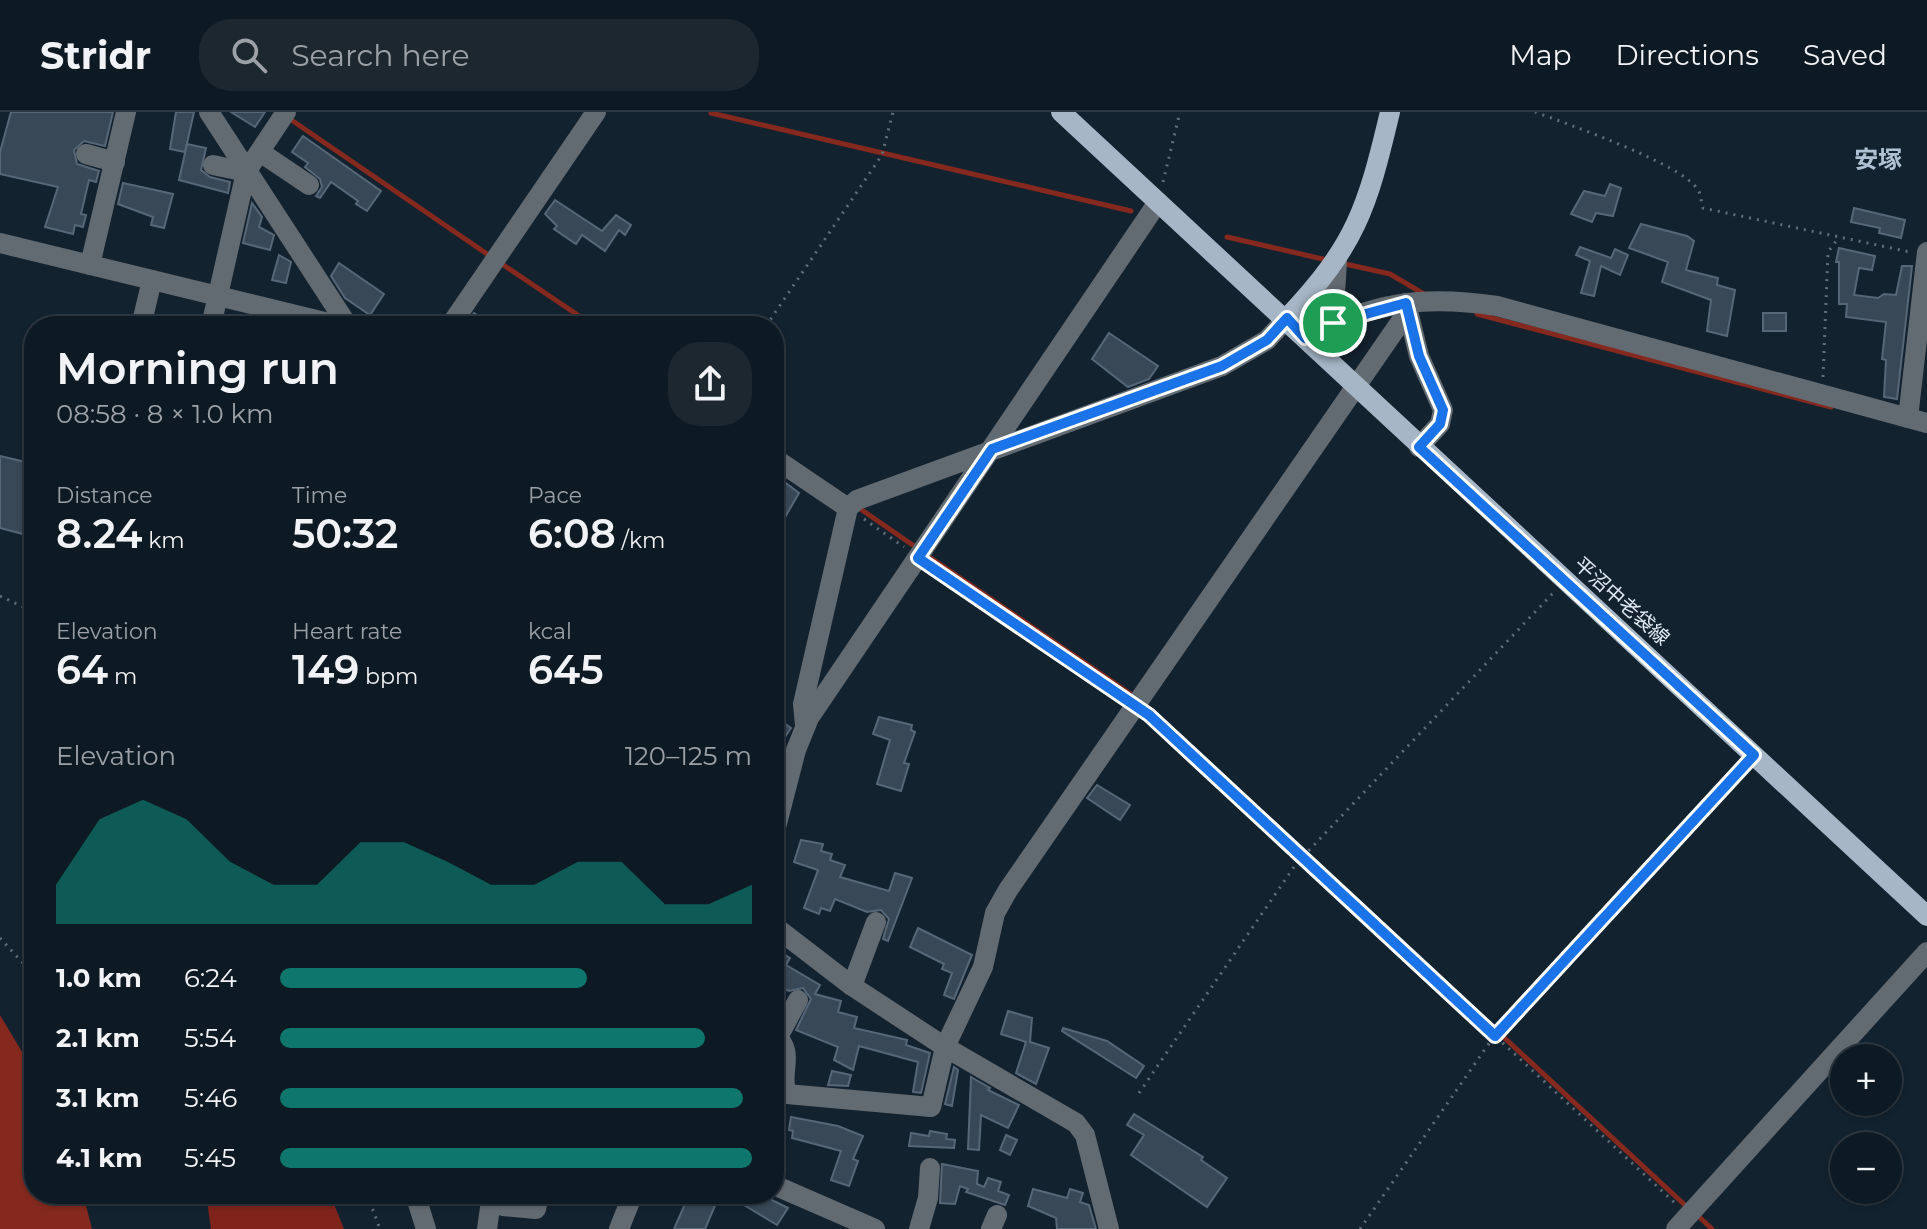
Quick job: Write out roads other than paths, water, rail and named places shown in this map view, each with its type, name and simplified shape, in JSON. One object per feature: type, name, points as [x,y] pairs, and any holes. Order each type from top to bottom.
[{"type":"main road","name":"平沼中老袋線","points":[[1061,112],[1287,318],[1419,447],[1927,916]]},
{"type":"main road","points":[[1287,318],[1337,262],[1354,233],[1375,175],[1390,112]]},
{"type":"street","points":[[90,265],[126,112]]},
{"type":"street","points":[[209,112],[341,316]]},
{"type":"street","points":[[213,316],[246,172],[286,112]]},
{"type":"street","points":[[457,316],[596,112]]},
{"type":"street","points":[[260,152],[309,185]]},
{"type":"street","points":[[86,154],[115,162]]},
{"type":"street","points":[[213,165],[246,172]]},
{"type":"street","points":[[784,800],[805,725],[1158,202]]},
{"type":"street","points":[[0,243],[297,316]]},
{"type":"street","points":[[1305,338],[1333,323],[1444,298],[1497,306],[1918,420],[1926,253]]},
{"type":"street","points":[[1333,323],[1337,262]]},
{"type":"street","points":[[143,316],[152,280]]},
{"type":"street","points":[[784,1086],[787,1094],[931,1107],[945,1047],[983,967],[995,913],[1407,307]]},
{"type":"street","points":[[1407,307],[1419,356],[1443,410],[1440,424],[1419,447]]},
{"type":"street","points":[[805,725],[803,704],[848,508],[857,500],[1222,366],[1256,347],[1287,318]]},
{"type":"street","points":[[784,465],[848,508]]},
{"type":"street","points":[[852,986],[876,922]]},
{"type":"street","points":[[784,934],[852,986],[945,1047],[1076,1123],[1085,1135],[1109,1229]]},
{"type":"street","points":[[1681,1221],[1927,952]]},
{"type":"street","points":[[784,1022],[798,1000]]},
{"type":"street","points":[[784,1044],[789,1061],[784,1080]]},
{"type":"street","points":[[919,1229],[928,1198],[930,1168]]},
{"type":"street","points":[[784,1189],[875,1229]]},
{"type":"street","points":[[418,1204],[426,1229]]},
{"type":"street","points":[[487,1229],[494,1204]]},
{"type":"street","points":[[512,1204],[530,1211],[536,1209],[537,1204]]},
{"type":"street","points":[[619,1229],[629,1204]]},
{"type":"waterway","points":[[711,113],[1131,211]]},
{"type":"waterway","points":[[287,117],[490,256]]},
{"type":"waterway","points":[[1227,237],[1327,260]]},
{"type":"waterway","points":[[499,262],[579,316]]},
{"type":"waterway","points":[[1341,263],[1390,274],[1424,294]]},
{"type":"waterway","points":[[1477,314],[1831,407]]},
{"type":"waterway","points":[[856,506],[917,548]]},
{"type":"waterway","points":[[925,554],[1135,697]]},
{"type":"waterway","points":[[1143,703],[1687,1207]]},
{"type":"waterway","points":[[1695,1213],[1712,1229]]},
{"type":"district","name":"安塚","points":[[1878,160]]}]
